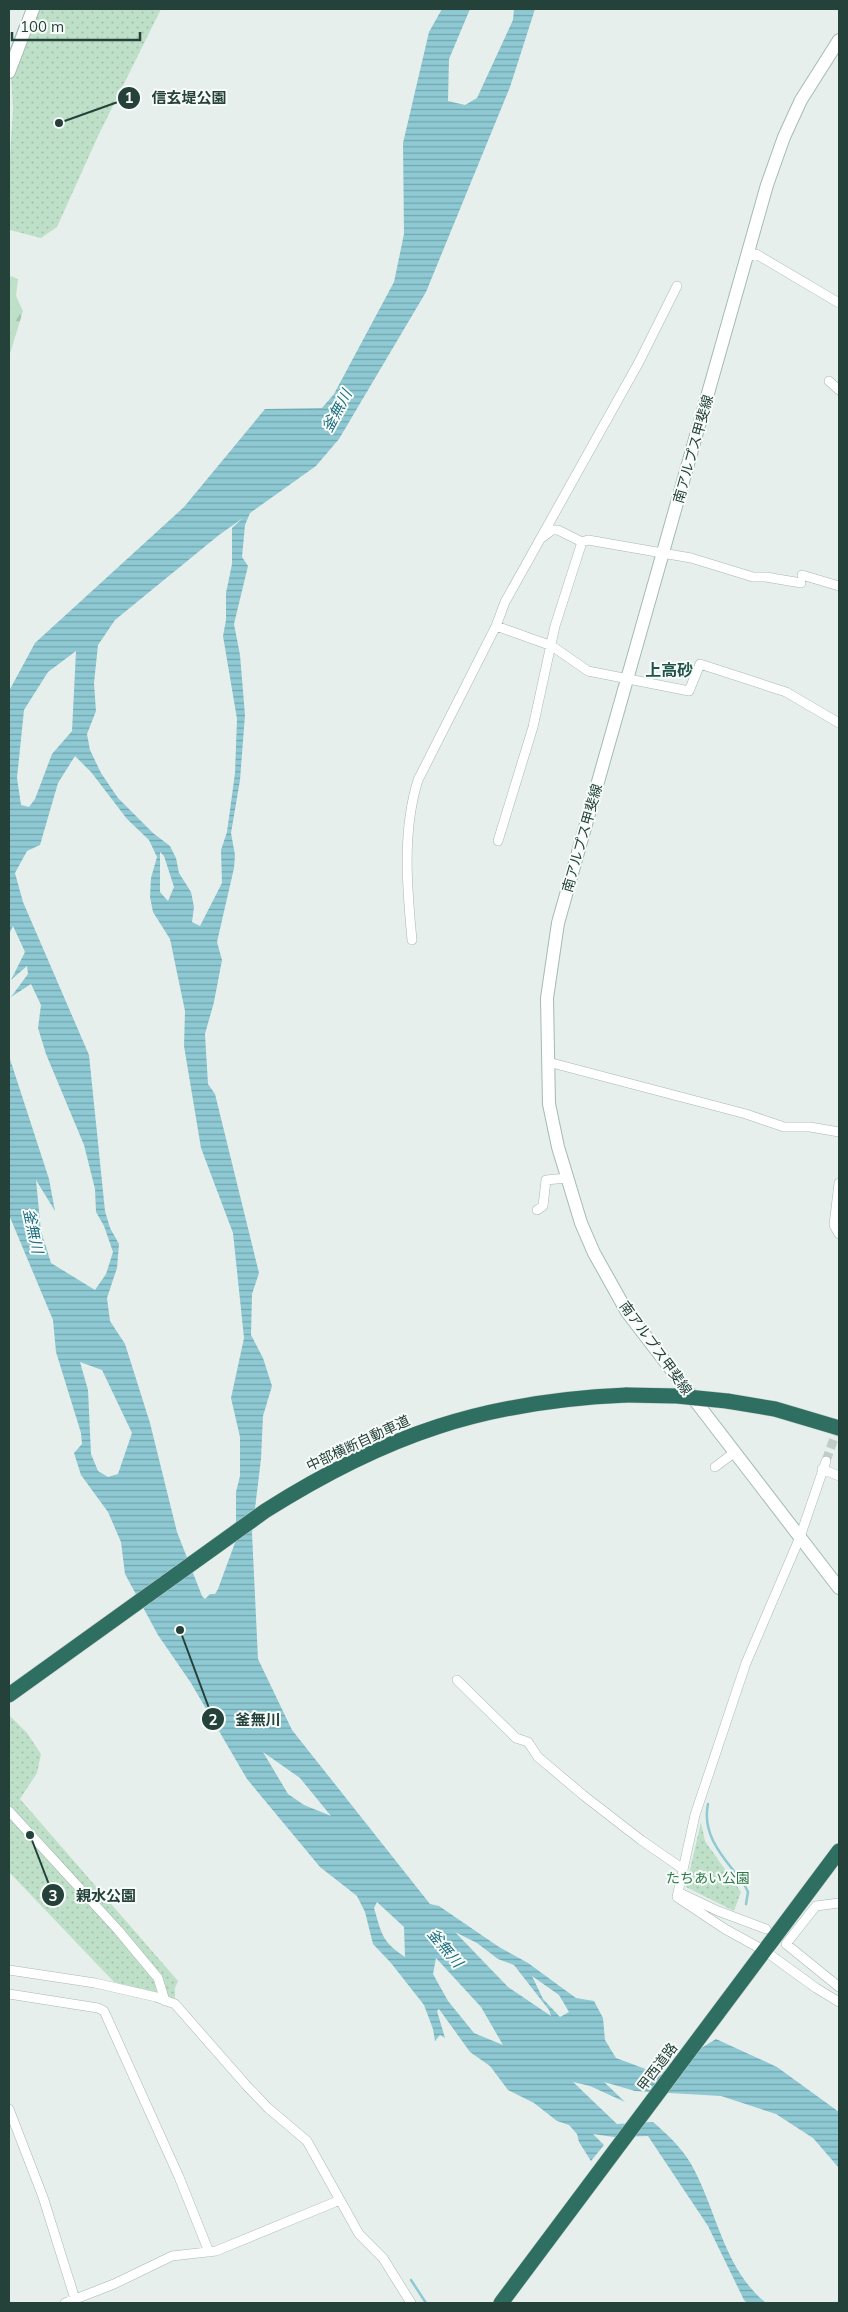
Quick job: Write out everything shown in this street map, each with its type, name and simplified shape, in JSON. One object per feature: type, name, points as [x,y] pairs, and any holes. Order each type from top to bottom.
[{"type":"highway","name":"中部横断自動車道","points":[[9,1695],[265,1511],[306,1485],[398,1439],[447,1422],[490,1411],[580,1397],[626,1395],[677,1396],[727,1401],[775,1409],[839,1428]]},
{"type":"highway","name":"甲西道路","points":[[501,2303],[839,1851]]},
{"type":"main road","points":[[9,72],[33,9]]},
{"type":"main road","name":"南アルプス甲斐線","points":[[839,40],[812,80],[784,137],[767,185],[554,941],[547,998],[549,1104],[567,1178],[581,1223],[594,1253],[627,1312],[839,1588]]},
{"type":"street","points":[[748,257],[756,254],[839,303]]},
{"type":"street","points":[[412,940],[407,851],[414,792],[424,768],[496,626],[505,602],[638,362],[677,286]]},
{"type":"street","points":[[829,381],[839,390]]},
{"type":"street","points":[[525,565],[529,564],[544,535],[552,530],[558,530],[582,542],[588,540],[663,552],[691,558],[753,577],[766,576],[802,579],[839,586]]},
{"type":"street","points":[[498,841],[533,727],[555,626],[582,542]]},
{"type":"street","points":[[496,626],[552,646],[588,671],[689,691],[700,664],[786,692],[839,723]]},
{"type":"street","points":[[548,1062],[746,1114],[784,1127],[810,1126],[839,1132]]},
{"type":"street","points":[[537,1210],[543,1206],[546,1180],[567,1178]]},
{"type":"street","points":[[839,1183],[834,1225],[839,1234]]},
{"type":"street","points":[[715,1467],[735,1452]]},
{"type":"street","points":[[839,1476],[824,1465],[800,1537],[746,1664],[700,1799],[677,1897],[761,1956],[839,2002]]},
{"type":"street","points":[[457,1680],[516,1738],[528,1742],[538,1757],[583,1795],[641,1840],[683,1869]]},
{"type":"street","points":[[9,1811],[118,1930],[158,1978],[165,2001]]},
{"type":"street","points":[[678,1892],[718,1911],[766,1929]]},
{"type":"street","points":[[839,1903],[816,1906],[786,1944],[839,1987]]},
{"type":"street","points":[[9,1970],[95,1983],[175,2004],[252,2091],[306,2141],[359,2234],[383,2258],[412,2303]]},
{"type":"street","points":[[9,1994],[98,2008],[104,2011],[179,2177],[210,2252]]},
{"type":"street","points":[[9,2109],[43,2197],[75,2299]]},
{"type":"street","points":[[65,2303],[114,2284],[172,2256],[210,2252],[340,2200]]},
{"type":"green space","points":[[36,9],[161,9],[98,136],[57,227],[41,238],[10,230],[9,224],[9,171],[13,109],[11,75]]},
{"type":"green space","points":[[11,276],[18,279],[16,296],[23,311],[9,357],[9,279]]},
{"type":"green space","points":[[9,1715],[27,1733],[41,1754],[37,1773],[20,1799],[178,1981],[175,1988],[175,2004],[163,1994],[114,1982],[9,1872]]},
{"type":"green space","name":"たちあい公園","points":[[701,1822],[705,1841],[741,1892],[734,1911],[686,1887]]},
{"type":"water","points":[[442,9],[470,9],[449,59],[448,101],[465,105],[477,98],[513,20],[514,9],[535,9],[510,87],[426,292],[339,439],[316,466],[250,513],[245,525],[242,557],[248,566],[234,624],[240,655],[245,715],[240,780],[231,833],[235,855],[234,868],[217,942],[222,960],[214,1002],[205,1034],[208,1084],[215,1094],[259,1273],[252,1294],[251,1335],[263,1358],[272,1386],[263,1416],[261,1459],[252,1533],[258,1659],[292,1730],[430,1904],[439,1906],[499,1947],[528,1963],[576,1998],[594,2001],[603,2018],[605,2040],[616,2058],[659,2074],[716,2039],[777,2067],[839,2112],[839,2168],[813,2138],[776,2114],[721,2096],[635,2091],[604,2082],[625,2102],[590,2086],[573,2082],[617,2124],[653,2122],[679,2147],[691,2164],[700,2182],[730,2256],[751,2289],[766,2303],[747,2303],[744,2300],[708,2226],[648,2136],[614,2137],[593,2134],[604,2145],[591,2161],[579,2142],[577,2134],[569,2125],[557,2121],[534,2103],[508,2090],[490,2066],[470,2052],[439,2009],[437,2011],[445,2038],[440,2035],[435,2041],[433,2029],[424,2005],[391,1963],[373,1944],[365,1912],[357,1896],[320,1867],[247,1779],[191,1683],[158,1635],[125,1574],[121,1542],[108,1512],[81,1475],[74,1453],[82,1444],[81,1433],[56,1352],[53,1320],[9,1215],[9,1056],[49,1179],[55,1211],[36,1180],[41,1231],[51,1263],[95,1290],[106,1274],[113,1252],[104,1226],[96,1212],[95,1189],[84,1145],[46,1054],[38,1028],[41,1005],[31,984],[11,997],[28,974],[27,966],[11,980],[25,952],[13,926],[9,934],[9,691],[35,643],[184,507],[265,409],[322,408],[334,394],[394,282],[404,234],[403,143],[429,32]],"holes":[[[243,518],[232,528],[232,564],[226,593],[226,620],[223,636],[237,719],[235,773],[227,832],[221,850],[222,883],[200,926],[192,922],[194,907],[191,892],[179,873],[176,858],[170,846],[153,833],[118,798],[101,773],[90,750],[87,734],[96,711],[94,683],[98,645],[115,620],[219,535]],[[76,651],[72,731],[52,754],[35,799],[29,807],[21,805],[17,778],[24,710],[48,672]],[[75,756],[91,772],[127,819],[149,840],[157,857],[151,878],[150,897],[153,912],[170,939],[185,1011],[184,1046],[201,1148],[233,1233],[244,1338],[231,1398],[240,1437],[240,1476],[236,1492],[236,1540],[218,1589],[215,1594],[210,1594],[205,1599],[202,1596],[177,1532],[150,1423],[125,1344],[110,1321],[107,1298],[117,1268],[119,1244],[110,1228],[105,1211],[89,1055],[23,902],[15,873],[27,851],[40,845],[58,783]],[[160,852],[164,856],[174,887],[168,901],[160,892]],[[80,1362],[102,1370],[132,1433],[118,1474],[108,1477],[98,1471],[91,1454],[88,1390]],[[263,1752],[300,1778],[331,1816],[304,1805],[288,1794]],[[377,1902],[404,1927],[405,1957],[391,1946],[381,1931],[374,1908]],[[455,1932],[477,1943],[498,1959],[514,1965],[549,2010],[551,2016],[508,1987]],[[436,1958],[481,2007],[503,2045],[474,2033],[448,2001],[433,1974]],[[532,1976],[559,1995],[569,2012],[560,2017],[543,1999]]]},
{"type":"waterway","points":[[9,55],[20,26]]},
{"type":"waterway","points":[[708,1804],[708,1827],[723,1857],[748,1892],[746,1904]]},
{"type":"waterway","points":[[411,2280],[426,2303]]},
{"type":"tunnel","points":[[826,1461],[839,1424]]},
{"type":"place","name":"信玄堤公園","points":[[59,123]]},
{"type":"place","name":"釜無川","points":[[180,1630]]},
{"type":"place","name":"親水公園","points":[[30,1835]]},
{"type":"district","name":"上高砂","points":[[669,670]]}]
